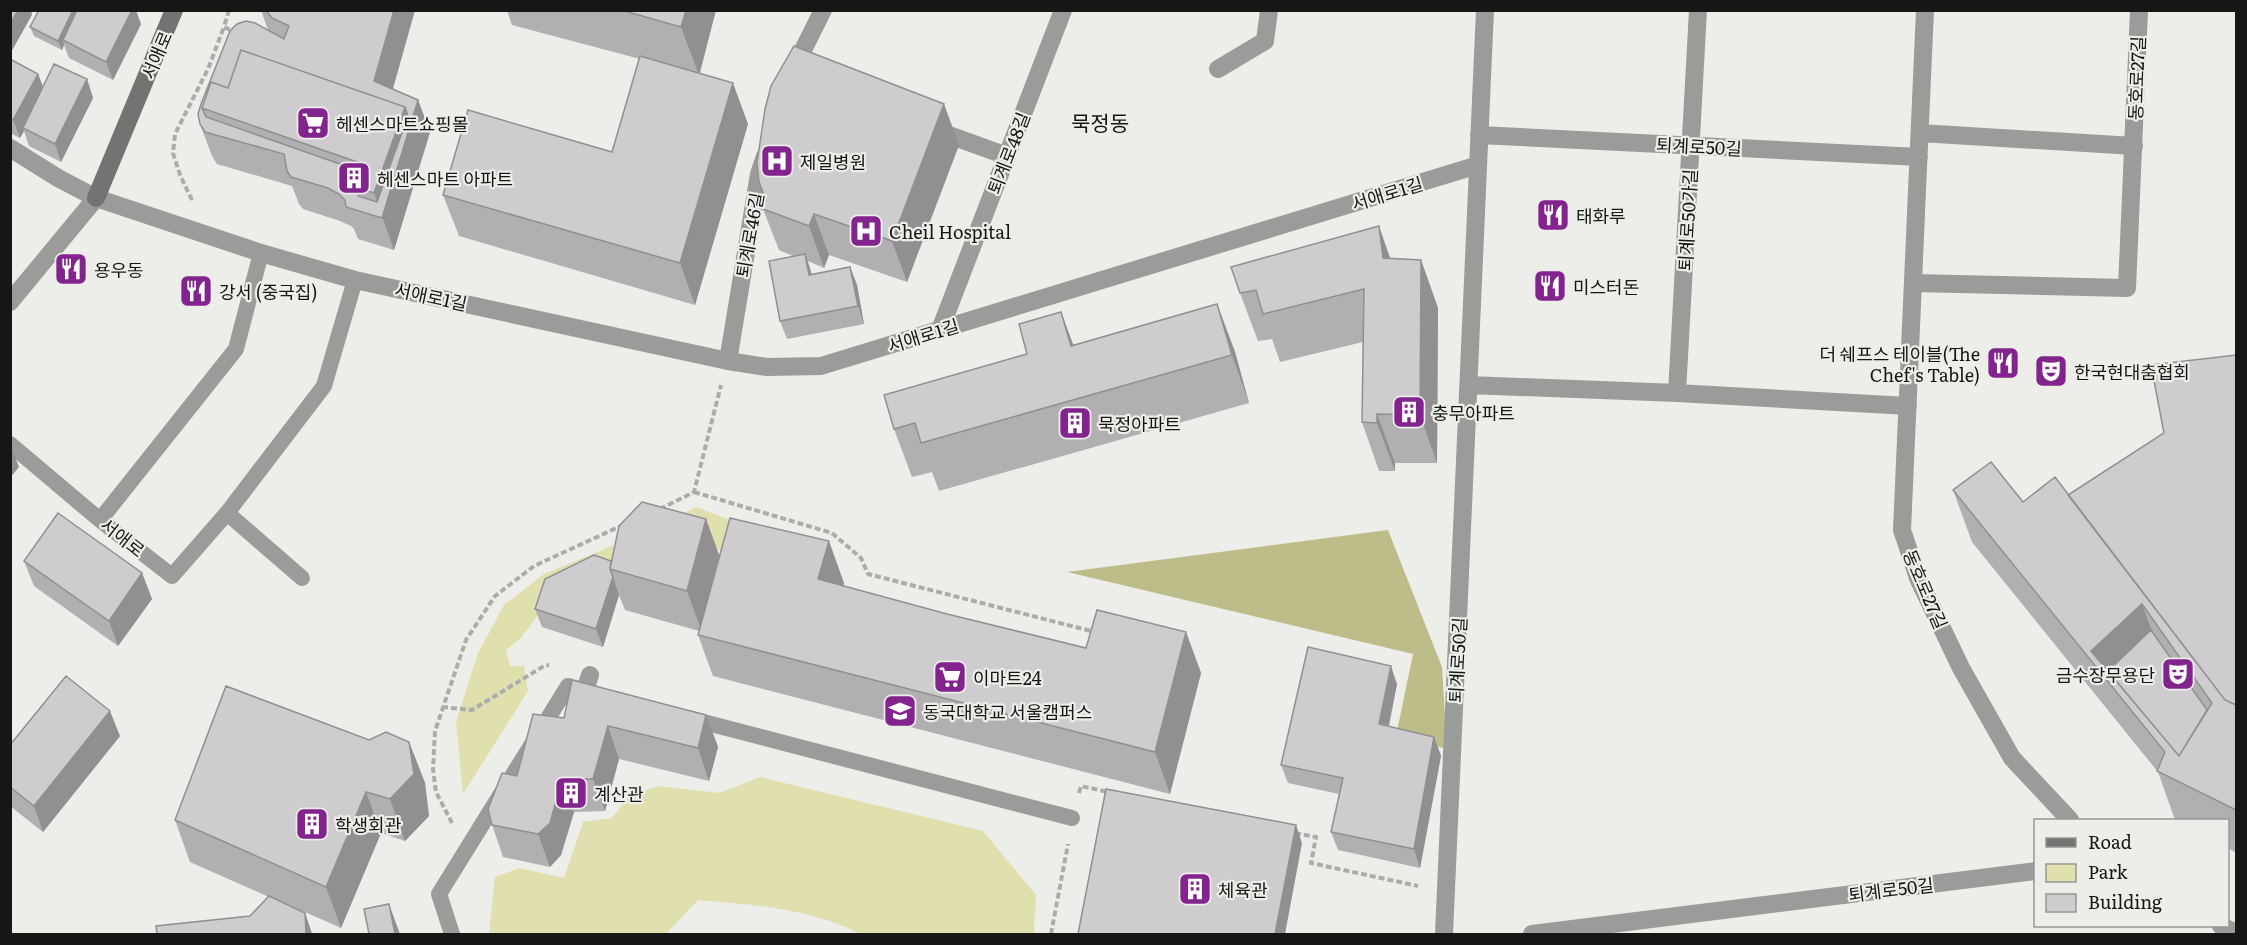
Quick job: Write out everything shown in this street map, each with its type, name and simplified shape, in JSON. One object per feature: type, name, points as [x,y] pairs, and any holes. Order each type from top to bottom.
[{"type":"street","name":"서애로","points":[[10,302],[96,198],[174,10]]},
{"type":"street","points":[[792,81],[823,10]]},
{"type":"street","name":"퇴계로48길","points":[[940,330],[1063,10]]},
{"type":"street","points":[[1218,69],[1265,41],[1269,10]]},
{"type":"street","name":"퇴계로50길","points":[[1444,934],[1485,10]]},
{"type":"street","name":"퇴계로50가길","points":[[1677,393],[1698,10]]},
{"type":"street","name":"동호로27길","points":[[1925,10],[1902,530],[1918,578],[1961,668],[2012,758],[2069,819]]},
{"type":"street","name":"동호로27길","points":[[1914,283],[2127,288],[2139,10]]},
{"type":"street","points":[[917,123],[1007,156]]},
{"type":"street","name":"동호로27길","points":[[1920,133],[2133,146]]},
{"type":"street","name":"퇴계로50길","points":[[1479,135],[1919,157]]},
{"type":"street","name":"퇴계로46길","points":[[728,361],[759,174],[771,137]]},
{"type":"street","points":[[10,148],[58,178],[96,198]]},
{"type":"street","name":"서애로1길","points":[[96,198],[261,254],[355,280],[728,361],[767,367],[821,366],[1478,165]]},
{"type":"street","points":[[1469,385],[1677,393],[1908,406]]},
{"type":"street","name":"퇴계로50길","points":[[1532,934],[2034,871]]},
{"type":"lane","points":[[100,520],[237,349],[261,254]]},
{"type":"lane","points":[[302,578],[227,513],[324,386],[355,280]]},
{"type":"lane","name":"서애로","points":[[10,444],[100,520],[172,576],[227,513]]},
{"type":"lane","points":[[452,934],[439,894],[568,686],[588,683],[609,697]]},
{"type":"lane","points":[[667,712],[1072,818]]},
{"type":"path","points":[[183,227],[193,201],[180,175],[173,153],[175,134],[208,69],[229,10]]},
{"type":"path","points":[[224,27],[243,36]]},
{"type":"path","points":[[694,492],[728,361]]},
{"type":"path","points":[[654,512],[694,492],[832,533],[861,558],[868,574],[1106,635]]},
{"type":"path","points":[[466,851],[436,792],[433,769],[435,731],[466,640],[495,596],[534,566],[626,524]]},
{"type":"path","points":[[442,707],[472,710],[544,666]]},
{"type":"path","points":[[1051,934],[1072,818],[1081,786],[1115,794]]},
{"type":"path","points":[[1294,832],[1316,837],[1311,862],[1426,888]]},
{"type":"green space","points":[[696,507],[769,535],[740,554],[660,537],[550,598],[521,638],[506,650],[510,666],[524,666],[528,691],[463,794],[456,722],[478,653],[504,605],[544,574],[641,534]]},
{"type":"green space","points":[[1388,530],[1442,667],[1447,749],[1396,736],[1413,654],[1067,572]]},
{"type":"green space","points":[[760,777],[983,831],[1036,895],[1034,934],[860,934],[841,925],[801,913],[760,906],[698,900],[666,934],[489,934],[495,877],[519,868],[564,878],[583,822],[612,818],[629,796],[658,786],[720,793]]},
{"type":"building","points":[[10,10],[18,10],[10,24]]},
{"type":"building","points":[[39,10],[73,10],[58,41],[30,27]]},
{"type":"building","points":[[77,10],[132,10],[106,62],[63,40]]},
{"type":"building","points":[[266,10],[394,10],[374,81],[418,100],[382,218],[346,207],[345,200],[328,188],[291,177],[287,171],[284,154],[205,132],[200,124],[198,114],[201,104],[230,31],[237,24],[246,21],[255,23],[284,39],[289,26],[272,18]],"holes":[[[241,50],[405,107],[408,116],[377,202],[358,196],[355,187],[360,171],[206,117],[202,108],[211,82],[228,88]]]},
{"type":"building","points":[[621,10],[686,10],[681,27]]},
{"type":"building","points":[[794,46],[944,104],[892,241],[814,214],[809,226],[763,209],[766,200],[759,182],[757,163],[765,109],[771,86]]},
{"type":"building","points":[[241,50],[405,107],[374,193],[355,187],[363,164],[202,108],[211,82],[228,88]]},
{"type":"building","points":[[640,56],[733,83],[680,263],[443,195],[468,110],[612,152]]},
{"type":"building","points":[[10,59],[38,74],[13,120],[10,118]]},
{"type":"building","points":[[54,64],[87,79],[55,144],[23,128]]},
{"type":"building","points":[[1379,226],[1383,258],[1421,260],[1420,415],[1377,414],[1377,423],[1362,422],[1364,289],[1263,314],[1256,290],[1240,293],[1231,267]]},
{"type":"building","points":[[805,254],[809,275],[850,267],[858,306],[780,321],[769,261]]},
{"type":"building","points":[[1217,304],[1232,355],[921,443],[915,423],[894,429],[884,395],[1027,354],[1019,324],[1061,312],[1071,346]]},
{"type":"building","points":[[2236,355],[2236,705],[2225,700],[2068,495],[2164,433],[2151,365]]},
{"type":"building","points":[[1991,462],[2023,502],[2055,477],[2225,700],[2236,705],[2236,810],[2157,771],[2165,752],[1953,490]],"holes":[[[2142,604],[2212,703],[2179,756],[2091,651]]]},
{"type":"building","points":[[642,502],[706,519],[687,591],[610,569],[619,526]]},
{"type":"building","points":[[58,513],[142,573],[109,621],[24,561]]},
{"type":"building","points":[[730,518],[829,541],[818,579],[947,614],[1086,648],[1097,610],[1186,632],[1155,752],[698,635]]},
{"type":"building","points":[[594,555],[611,561],[610,569],[613,577],[596,629],[535,609],[545,579]]},
{"type":"building","points":[[2151,630],[2207,710],[2179,756],[2108,671]]},
{"type":"building","points":[[1308,647],[1391,666],[1379,724],[1434,737],[1414,849],[1331,832],[1343,778],[1281,765]]},
{"type":"building","points":[[66,676],[110,711],[34,806],[10,787],[10,745]]},
{"type":"building","points":[[572,680],[706,715],[698,748],[608,726],[593,779],[562,779],[550,823],[538,834],[492,825],[488,809],[502,773],[517,776],[533,714],[564,718]]},
{"type":"building","name":"학생회관","points":[[226,686],[369,740],[386,732],[409,742],[414,774],[390,799],[366,792],[326,887],[175,820]]},
{"type":"building","name":"체육관","points":[[1106,789],[1296,825],[1275,934],[1078,934]]},
{"type":"building","points":[[269,896],[305,913],[306,934],[157,934],[156,926],[250,916]]},
{"type":"building","points":[[389,904],[395,934],[369,934],[364,909]]},
{"type":"place","name":"헤센스마트쇼핑몰","points":[[313,123]]},
{"type":"place","name":"제일병원","points":[[777,161]]},
{"type":"place","name":"헤센스마트 아파트","points":[[354,178]]},
{"type":"place","name":"태화루","points":[[1553,215]]},
{"type":"place","name":"Cheil Hospital","points":[[866,231]]},
{"type":"place","name":"용우동","points":[[71,269]]},
{"type":"place","name":"미스터돈","points":[[1550,286]]},
{"type":"place","name":"강서 (중국집)","points":[[196,291]]},
{"type":"place","name":"더 쉐프스 테이블(The Chef's Table)","points":[[2003,363]]},
{"type":"place","name":"한국현대춤협회","points":[[2051,371]]},
{"type":"place","name":"충무아파트","points":[[1409,412]]},
{"type":"place","name":"묵정아파트","points":[[1075,423]]},
{"type":"place","name":"금수장무용단","points":[[2178,674]]},
{"type":"place","name":"이마트24","points":[[950,677]]},
{"type":"place","name":"동국대학교 서울캠퍼스","points":[[900,711]]},
{"type":"place","name":"계산관","points":[[571,793]]},
{"type":"place","name":"학생회관","points":[[312,824]]},
{"type":"place","name":"체육관","points":[[1195,889]]},
{"type":"district","name":"묵정동","points":[[1100,121]]}]
